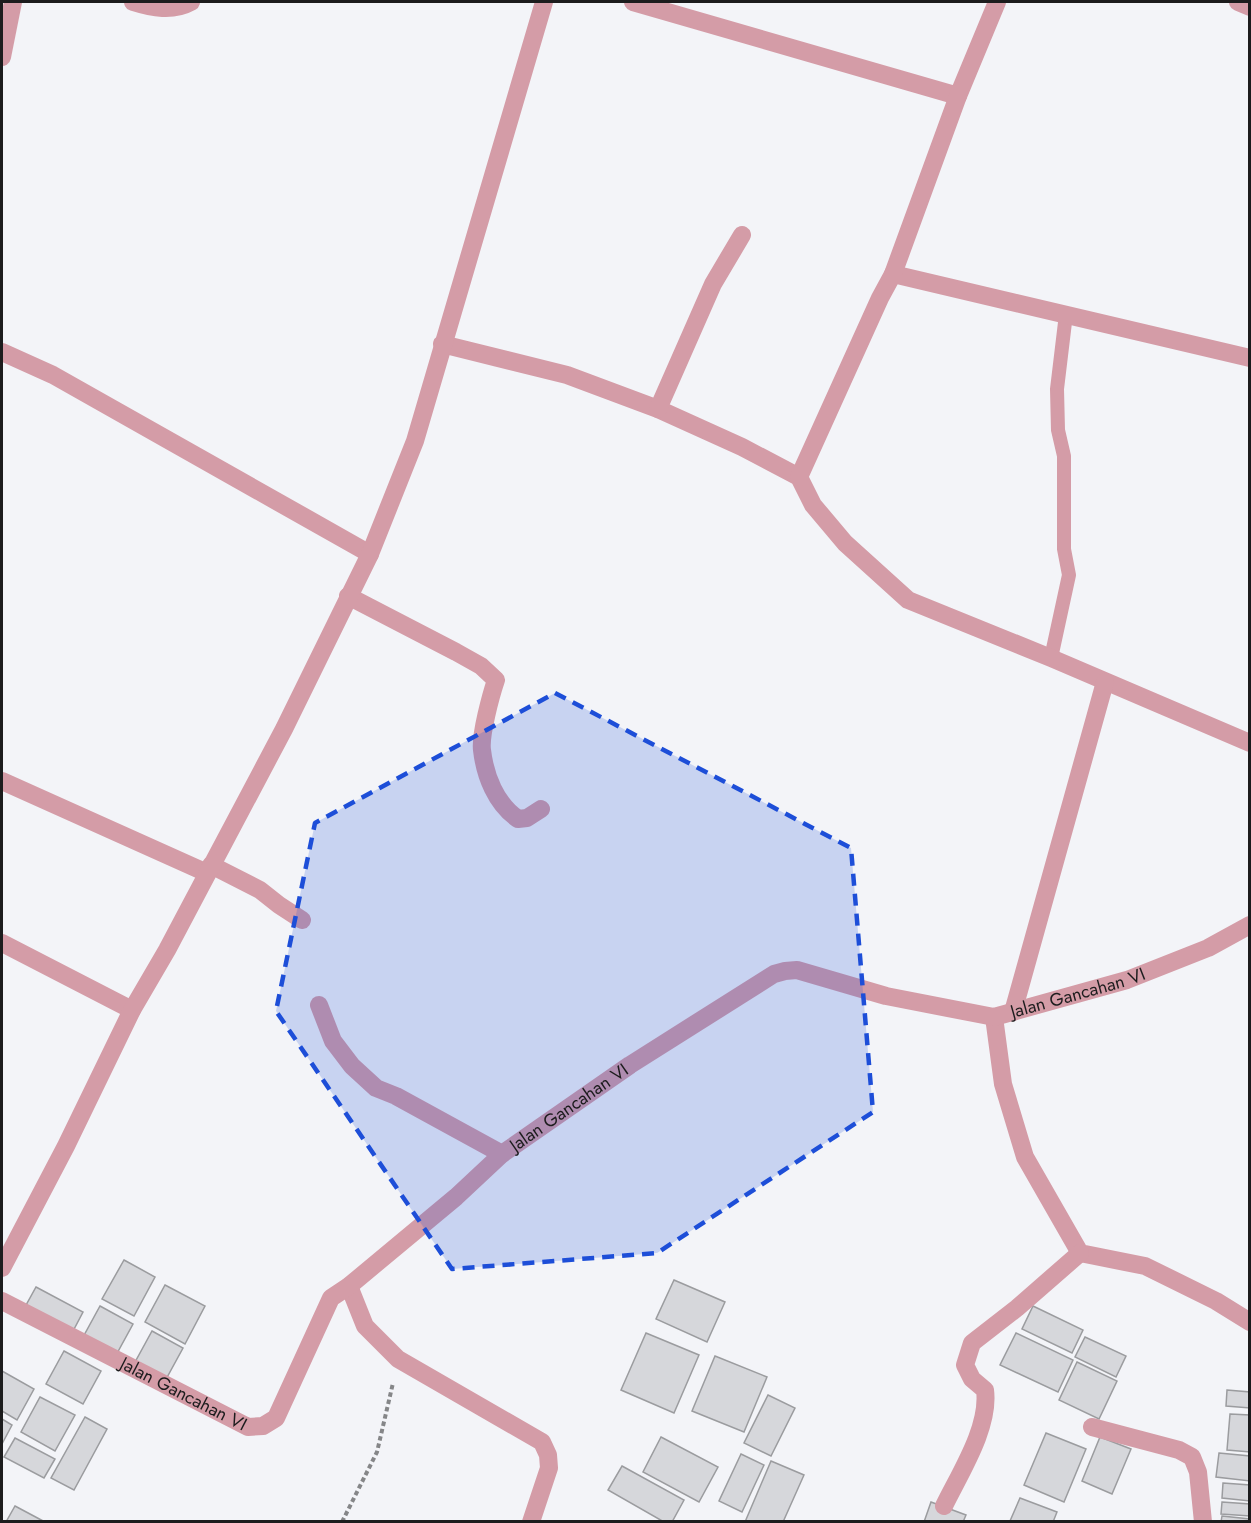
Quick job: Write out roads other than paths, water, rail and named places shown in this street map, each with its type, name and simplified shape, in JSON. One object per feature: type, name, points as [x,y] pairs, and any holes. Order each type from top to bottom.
[{"type":"street","points":[[2,57],[13,2]]},
{"type":"street","points":[[133,2],[150,7],[181,7],[191,2]]},
{"type":"street","points":[[2,1268],[66,1146],[132,1010],[167,950],[284,729],[370,554],[415,441],[544,2]]},
{"type":"street","points":[[633,2],[958,96]]},
{"type":"street","points":[[799,477],[879,298],[894,274],[958,96],[997,2]]},
{"type":"street","points":[[1238,2],[1250,7]]},
{"type":"street","points":[[658,409],[713,284],[742,235]]},
{"type":"street","points":[[894,274],[1250,358]]},
{"type":"street","points":[[442,344],[567,375],[658,409],[742,447],[799,477],[813,505],[845,543],[908,600],[1250,743]]},
{"type":"street","points":[[2,352],[53,375],[370,554]]},
{"type":"street","points":[[348,596],[481,666],[496,680],[489,699],[482,748],[493,791],[508,812],[518,819],[527,818],[541,809]]},
{"type":"street","points":[[1013,1012],[1105,682]]},
{"type":"street","points":[[2,781],[260,890],[279,906],[302,920]]},
{"type":"street","name":"Jalan Gancahan VI","points":[[2,1301],[248,1427],[263,1426],[276,1418],[331,1298],[349,1286],[456,1197],[502,1154],[630,1065],[774,974],[785,970],[797,970],[886,996],[994,1017],[1127,980],[1208,948],[1250,925]]},
{"type":"street","points":[[2,943],[132,1010]]},
{"type":"street","points":[[319,1005],[333,1041],[352,1066],[376,1088],[396,1096],[502,1154]]},
{"type":"street","points":[[994,1017],[1003,1084],[1025,1157],[1080,1253],[1145,1266],[1215,1301],[1250,1322]]},
{"type":"street","points":[[944,1506],[980,1430],[987,1401],[985,1390],[972,1378],[965,1365],[972,1343],[1017,1308],[1080,1253]]},
{"type":"street","points":[[349,1286],[365,1326],[398,1359],[542,1442],[548,1455],[549,1468],[531,1521]]},
{"type":"street","points":[[1092,1427],[1179,1450],[1192,1457],[1198,1472],[1203,1521]]},
{"type":"lane","points":[[1051,658],[1069,575],[1064,549],[1064,456],[1058,430],[1057,389],[1066,314]]}]
